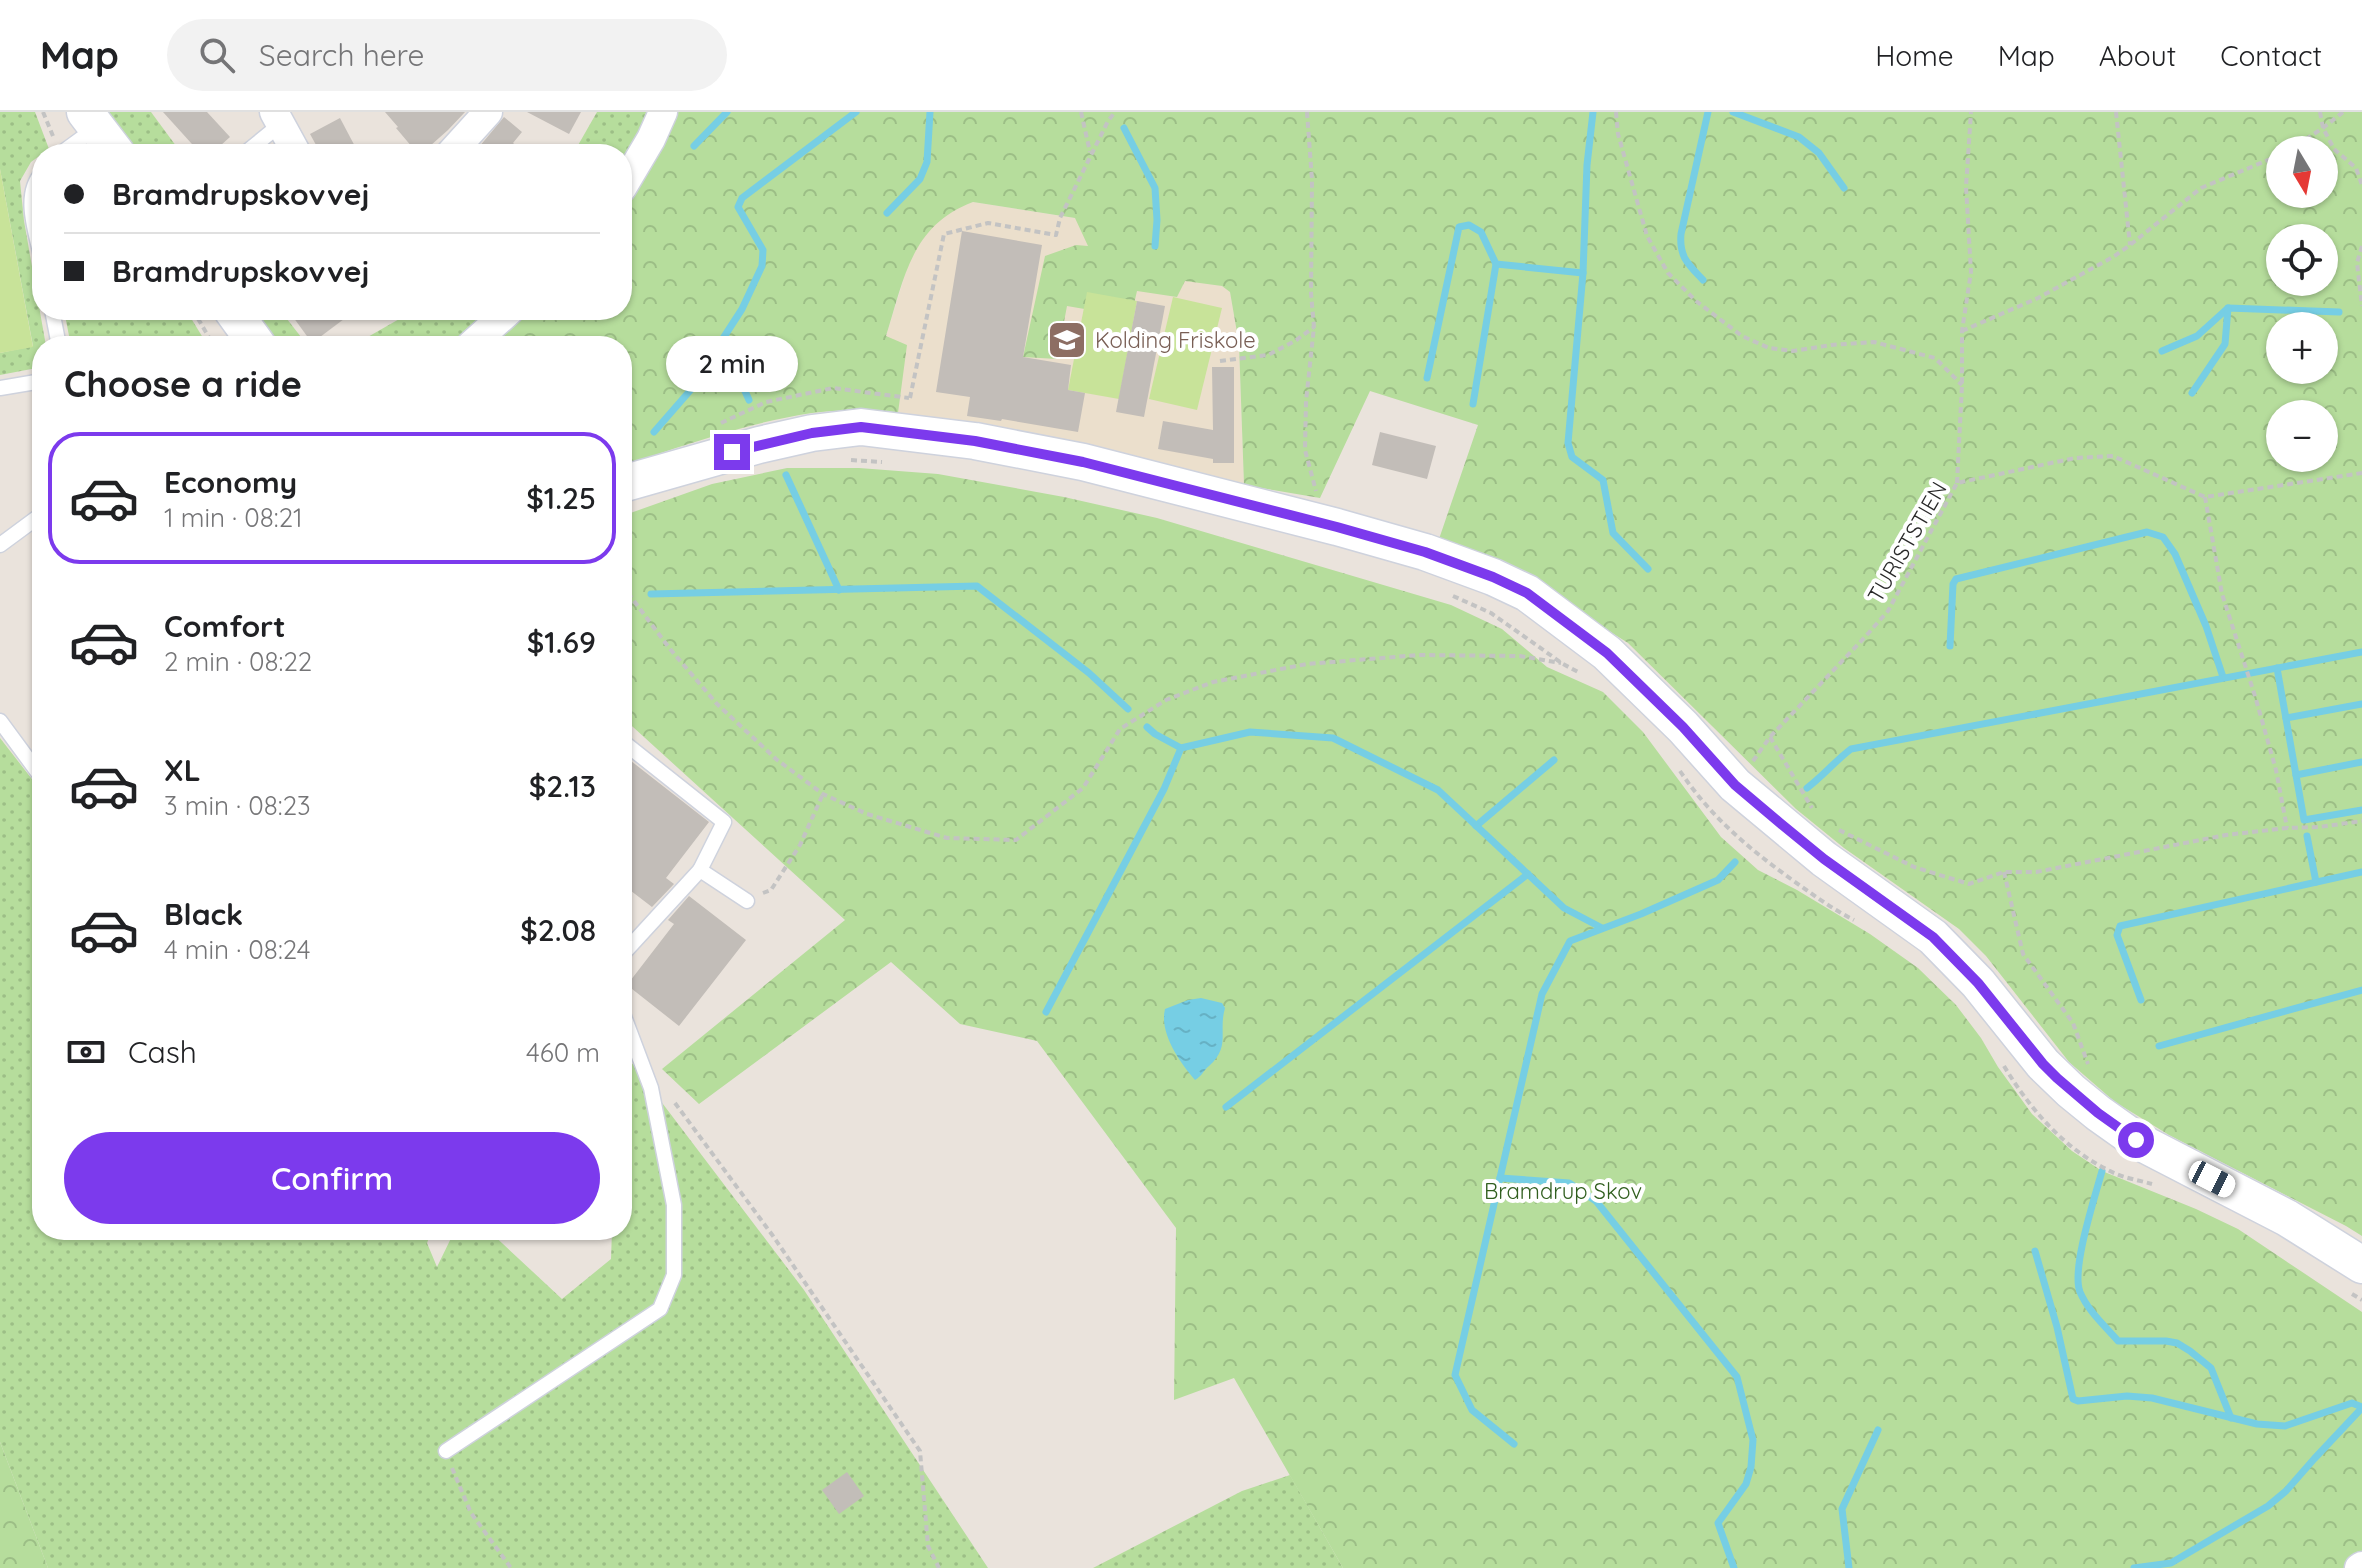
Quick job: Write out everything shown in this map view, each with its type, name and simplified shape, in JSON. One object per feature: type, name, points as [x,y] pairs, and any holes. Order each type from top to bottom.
[{"type":"street","points":[[459,144],[488,112]]},
{"type":"street","points":[[632,171],[663,112]]},
{"type":"street","points":[[278,118],[292,144]]},
{"type":"street","points":[[481,336],[499,320]]},
{"type":"street","points":[[632,481],[759,445],[812,433],[861,427],[975,441],[1083,462],[1337,527],[1425,552],[1493,577],[1527,593],[1607,653],[1683,727],[1735,785],[1824,859],[1933,937],[1978,983],[2043,1064],[2098,1113],[2136,1140],[2287,1218],[2362,1265]]},
{"type":"lane","points":[[253,144],[278,118]]},
{"type":"lane","points":[[77,144],[100,131]]},
{"type":"lane","points":[[0,388],[32,383]]},
{"type":"lane","points":[[0,545],[32,521]]},
{"type":"lane","points":[[0,721],[32,764]]},
{"type":"lane","points":[[632,749],[724,822],[700,870],[632,944]]},
{"type":"lane","points":[[700,870],[747,901]]},
{"type":"lane","points":[[446,1451],[660,1309],[665,1298],[674,1275],[674,1205],[651,1088],[632,1038]]},
{"type":"path","points":[[1081,112],[1091,155]]},
{"type":"path","points":[[910,398],[944,234],[988,223],[1056,235],[1060,218],[1115,112]]},
{"type":"path","points":[[1307,112],[1312,180],[1311,293],[1314,327],[1306,401],[1305,450],[1316,491],[1337,527]]},
{"type":"path","points":[[1616,112],[1618,134],[1647,236],[1668,273],[1696,301],[1742,336],[1769,348],[1793,351],[1874,342],[1935,358],[1962,385]]},
{"type":"path","points":[[1957,483],[1962,331],[1971,272],[1966,187],[1971,112]]},
{"type":"path","points":[[2116,112],[2130,245]]},
{"type":"path","points":[[2320,112],[2323,128],[2334,149],[2356,168],[2362,185]]},
{"type":"path","points":[[2311,136],[2343,112]]},
{"type":"path","points":[[1962,331],[2038,298],[2130,245],[2201,188],[2266,161]]},
{"type":"path","points":[[2362,246],[2357,263],[2362,306]]},
{"type":"path","points":[[1220,361],[1268,355],[1314,327]]},
{"type":"path","name":"TURISTSTIEN","points":[[1735,785],[1770,737],[1888,611],[1957,483],[2075,458],[2113,456],[2205,497]]},
{"type":"path","points":[[842,459],[889,462]]},
{"type":"path","points":[[2287,828],[2276,770],[2222,594],[2205,497],[2362,473]]},
{"type":"path","points":[[632,598],[717,704],[776,759],[823,794],[867,814],[947,838],[1016,840],[1083,788],[1120,729],[1166,700],[1213,682],[1307,664],[1419,655],[1520,656],[1563,664],[1491,613],[1441,591]]},
{"type":"path","points":[[1770,737],[1813,809]]},
{"type":"path","points":[[747,901],[771,890],[800,845],[823,794]]},
{"type":"path","points":[[1833,828],[1914,867],[1969,884],[2004,872],[2036,872],[2183,843],[2362,821]]},
{"type":"path","points":[[2004,872],[2023,954],[2073,1023],[2089,1067]]},
{"type":"path","points":[[675,1103],[773,1236],[920,1451],[928,1546],[939,1568]]},
{"type":"path","points":[[446,1451],[471,1513],[511,1568]]},
{"type":"shaded area","name":"Kolding Friskole","points":[[973,202],[1075,218],[1230,291],[1239,344],[1244,485],[1042,436],[898,413],[900,394],[886,336],[908,265],[921,239],[939,220]]},
{"type":"green space","points":[[0,112],[35,112],[47,144],[32,144],[32,161],[20,181],[32,266],[32,320],[41,320],[44,336],[32,336],[32,341],[0,169]]},
{"type":"green space","points":[[104,112],[151,112],[175,144],[128,144]]},
{"type":"green space","points":[[597,112],[651,112],[632,147],[632,144],[579,144]]},
{"type":"green space","points":[[676,112],[2362,112],[2362,1236],[2169,1135],[2115,1102],[2069,1062],[1986,956],[1959,929],[1844,848],[1796,809],[1628,643],[1530,581],[1439,539],[1478,425],[1370,391],[1320,498],[1244,485],[1239,344],[1230,292],[1222,286],[1185,281],[1177,297],[1137,291],[1131,317],[1067,306],[1057,359],[1023,357],[1045,256],[1076,245],[1088,246],[1075,218],[973,202],[952,212],[936,225],[923,239],[905,275],[886,336],[907,345],[898,413],[833,411],[787,417],[716,435],[632,463],[632,336],[495,336],[514,320],[632,320],[632,187]]},
{"type":"green space","points":[[0,169],[32,347],[0,353]]},
{"type":"green space","points":[[1087,292],[1137,301],[1119,399],[1068,390]]},
{"type":"green space","points":[[1173,297],[1222,308],[1197,410],[1149,399]]},
{"type":"green space","points":[[66,320],[192,320],[202,336],[69,336]]},
{"type":"green space","points":[[255,320],[288,320],[300,336],[267,336]]},
{"type":"green space","points":[[398,320],[486,320],[467,336],[370,336]]},
{"type":"green space","points":[[32,346],[32,369],[0,375],[0,353]]},
{"type":"green space","name":"Bramdrup Skov","points":[[787,468],[859,468],[938,474],[1157,518],[1451,605],[1502,629],[1547,667],[1603,692],[1643,732],[1721,837],[1758,870],[1870,934],[1918,968],[1956,1005],[2032,1114],[2072,1151],[2102,1171],[2238,1229],[2362,1312],[2362,1568],[1343,1568],[1234,1378],[1174,1400],[1176,1228],[1037,1041],[960,1024],[891,962],[699,1104],[662,1069],[845,920],[632,726],[632,512],[712,484]]},
{"type":"green space","points":[[0,738],[32,779],[32,1240],[428,1240],[437,1267],[450,1240],[499,1240],[562,1299],[611,1259],[612,1240],[632,1240],[632,1063],[804,1290],[988,1568],[48,1568],[0,1442]]},
{"type":"green space","points":[[0,1442],[48,1568],[0,1568]]},
{"type":"green space","points":[[1290,1475],[1343,1568],[1093,1568],[1242,1491]]},
{"type":"water","points":[[1201,998],[1222,1003],[1225,1008],[1220,1052],[1195,1080],[1172,1047],[1164,1018],[1165,1009]]},
{"type":"building","points":[[163,112],[207,112],[230,137],[222,144],[192,144]]},
{"type":"building","points":[[385,112],[465,112],[432,144],[410,144]]},
{"type":"building","points":[[527,112],[581,112],[569,134]]},
{"type":"building","points":[[504,117],[522,132],[514,144],[482,144]]},
{"type":"building","points":[[340,118],[354,144],[316,144],[310,134]]},
{"type":"building","points":[[962,231],[1042,245],[1023,357],[1071,365],[1068,390],[1085,393],[1078,432],[967,416],[970,397],[936,392]]},
{"type":"building","points":[[1137,301],[1165,306],[1144,417],[1116,412]]},
{"type":"building","points":[[295,320],[343,320],[321,336],[307,336]]},
{"type":"building","points":[[1212,367],[1234,367],[1234,463],[1213,463],[1213,459],[1158,449],[1163,421],[1213,430]]},
{"type":"building","points":[[1380,432],[1436,446],[1427,479],[1372,465]]},
{"type":"building","points":[[632,762],[709,822],[666,878],[674,884],[652,907],[632,892]]},
{"type":"building","points":[[689,896],[746,940],[679,1026],[632,989],[632,979],[674,924],[668,920]]},
{"type":"building","points":[[847,1472],[864,1496],[839,1514],[822,1490]]},
{"type":"waterway","points":[[694,146],[727,112]]},
{"type":"waterway","points":[[654,432],[715,362],[722,340],[742,309],[762,266],[763,250],[738,207],[742,198],[856,112]]},
{"type":"waterway","points":[[887,213],[920,179],[927,162],[930,112]]},
{"type":"waterway","points":[[1593,112],[1568,443],[1572,457],[1603,480],[1613,533],[1648,569]]},
{"type":"waterway","points":[[1703,280],[1686,260],[1681,249],[1681,234],[1708,112]]},
{"type":"waterway","points":[[1733,112],[1799,137],[1819,153],[1844,188]]},
{"type":"waterway","points":[[1124,128],[1155,188],[1155,246]]},
{"type":"waterway","points":[[1427,378],[1459,227],[1469,225],[1481,232],[1496,264],[1583,273]]},
{"type":"waterway","points":[[1473,404],[1496,264]]},
{"type":"waterway","points":[[2162,351],[2197,336],[2228,308],[2339,312]]},
{"type":"waterway","points":[[2192,393],[2225,344],[2228,308]]},
{"type":"waterway","points":[[722,340],[749,400]]},
{"type":"waterway","points":[[786,475],[839,590]]},
{"type":"waterway","points":[[1950,646],[1953,584],[1956,579],[2147,532],[2163,537],[2175,554],[2206,626],[2223,677]]},
{"type":"waterway","points":[[651,594],[977,586],[1089,673],[1128,709]]},
{"type":"waterway","points":[[1807,788],[1851,749],[2362,652]]},
{"type":"waterway","points":[[2277,668],[2304,820],[2362,810]]},
{"type":"waterway","points":[[2286,718],[2362,704]]},
{"type":"waterway","points":[[1147,727],[1181,748]]},
{"type":"waterway","points":[[1046,1012],[1164,789],[1181,748],[1250,732],[1333,738],[1438,790],[1564,908],[1602,928]]},
{"type":"waterway","points":[[1476,826],[1554,760]]},
{"type":"waterway","points":[[2296,775],[2362,762]]},
{"type":"waterway","points":[[2307,836],[2316,882]]},
{"type":"waterway","points":[[1514,1444],[1472,1410],[1455,1375],[1542,994],[1570,941],[1718,880],[1735,862]]},
{"type":"waterway","points":[[2141,1000],[2117,935],[2120,926],[2362,872]]},
{"type":"waterway","points":[[1226,1107],[1528,874]]},
{"type":"waterway","points":[[2159,1046],[2362,990]]},
{"type":"waterway","points":[[2102,1171],[2079,1267],[2078,1281],[2083,1299],[2118,1341],[2166,1341],[2190,1351],[2211,1368],[2231,1418]]},
{"type":"waterway","points":[[1500,1178],[1569,1183],[1596,1201],[1737,1377],[1753,1440],[1746,1484],[1718,1523],[1734,1568]]},
{"type":"waterway","points":[[2035,1251],[2057,1327],[2073,1399],[2152,1398],[2257,1424],[2285,1426],[2352,1403],[2362,1407]]},
{"type":"waterway","points":[[2134,1568],[2171,1563],[2268,1506],[2286,1491],[2362,1408]]},
{"type":"waterway","points":[[1849,1568],[1842,1509],[1878,1430]]},
{"type":"place","name":"Kolding Friskole","points":[[1067,340]]},
{"type":"route","points":[[732,452],[812,433],[861,427],[975,441],[1083,462],[1337,527],[1425,552],[1527,593],[1607,653],[1683,727],[1735,785],[1824,859],[1933,937],[1978,983],[2057,1078],[2136,1140]]}]
